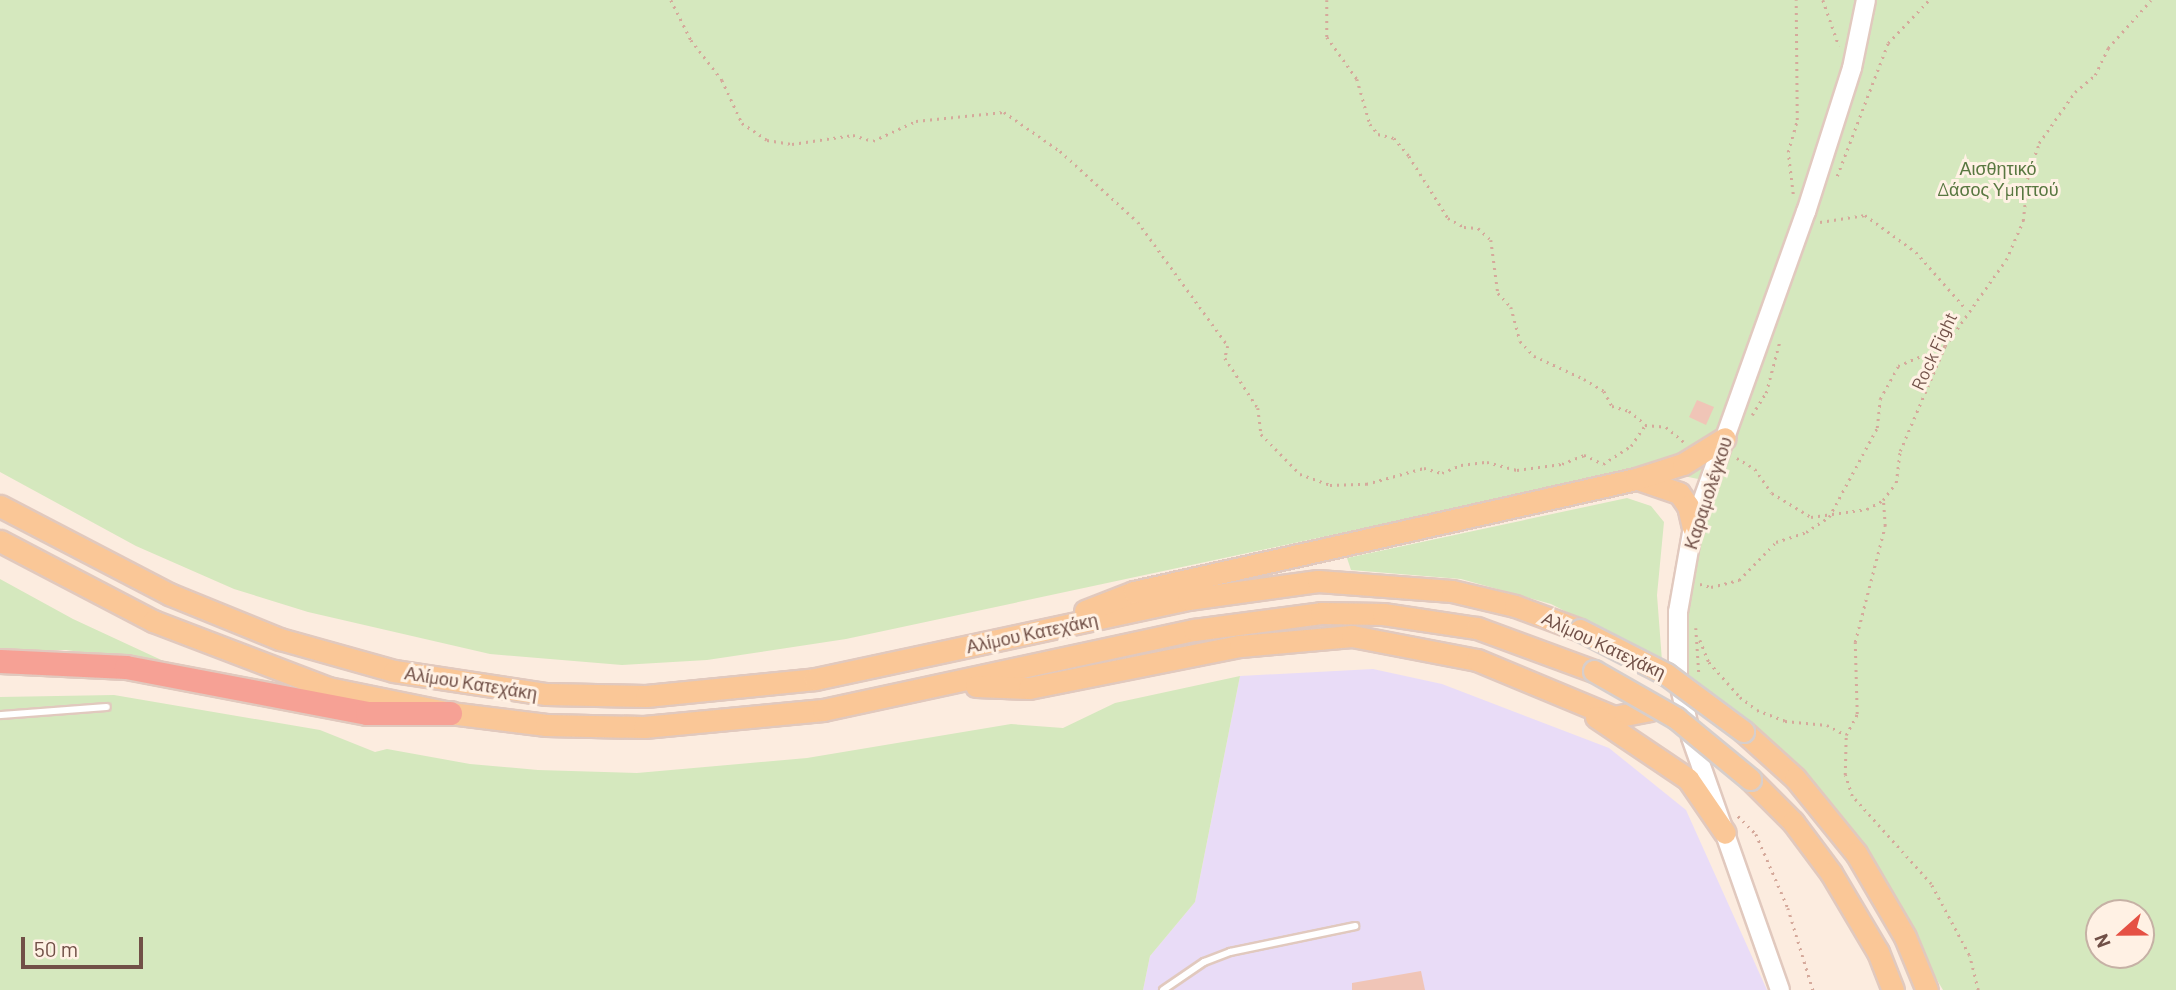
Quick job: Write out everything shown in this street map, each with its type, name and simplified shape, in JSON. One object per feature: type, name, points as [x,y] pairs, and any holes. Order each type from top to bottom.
[{"type":"highway","points":[[0,661],[126,667],[367,713],[450,713]]},
{"type":"main road","name":"Καραμολέγκου","points":[[1780,990],[1691,737],[1678,678],[1678,612],[1693,527],[1730,447],[1815,209],[1852,68],[1866,0]]},
{"type":"main road","points":[[1028,634],[1134,592],[1636,479],[1730,447]]},
{"type":"main road","points":[[1636,479],[1665,485],[1679,493],[1689,506],[1693,527]]},
{"type":"main road","name":"Αλίμου Κατεχάκη","points":[[0,506],[223,618],[335,657],[497,688],[646,696],[720,691],[815,679],[1221,593],[1318,581],[1452,591],[1515,606],[1580,630],[1666,674],[1743,731],[1795,778],[1856,853],[1905,937],[1927,990]]},
{"type":"main road","name":"Αλίμου Κατεχάκη","points":[[0,541],[211,647],[328,688],[450,713],[547,725],[644,727],[823,710],[1194,630],[1321,612],[1393,615],[1477,628],[1594,671],[1676,718],[1750,779],[1793,822],[1831,873],[1878,952],[1893,990]]},
{"type":"main road","points":[[942,685],[1029,688],[1240,646],[1352,636],[1477,660],[1576,705],[1656,753],[1689,779],[1726,833]]},
{"type":"main road","points":[[1576,705],[1614,717],[1650,710],[1660,704],[1678,678]]},
{"type":"lane","points":[[0,715],[107,707]]},
{"type":"lane","points":[[1163,990],[1204,962],[1230,952],[1355,926]]},
{"type":"path","points":[[671,0],[691,40],[722,80],[742,123],[767,140],[792,144],[853,135],[873,141],[916,121],[1004,112],[1060,151],[1138,222],[1228,346],[1225,358],[1258,408],[1261,435],[1300,474],[1330,485],[1366,484],[1424,468],[1442,473],[1461,465],[1487,462],[1517,470],[1562,464],[1584,455],[1603,464],[1630,446],[1645,425]]},
{"type":"path","points":[[1327,0],[1327,37],[1357,79],[1370,124],[1378,134],[1394,138],[1409,156],[1448,218],[1464,227],[1478,228],[1491,240],[1498,293],[1511,307],[1520,341],[1534,356],[1604,391],[1612,406],[1629,411],[1645,425],[1666,427],[1693,446]]},
{"type":"path","points":[[1796,0],[1797,120],[1788,152],[1791,192],[1815,209],[1819,222],[1865,215],[1892,232],[1927,263],[1967,310]]},
{"type":"path","points":[[1824,0],[1833,36],[1852,68]]},
{"type":"path","points":[[1833,185],[1888,43],[1929,0]]},
{"type":"path","name":"Rock Fight","points":[[1846,735],[1857,714],[1855,642],[1885,526],[1883,500],[1896,483],[1900,451],[1945,346],[1967,310],[2000,269],[2023,221],[2028,174],[2039,143],[2075,92],[2095,75],[2108,48],[2151,0]]},
{"type":"path","points":[[1696,582],[1711,587],[1739,580],[1776,542],[1806,532],[1829,517],[1877,428],[1880,399],[1898,366],[1945,346]]},
{"type":"path","points":[[1730,447],[1755,469],[1772,493],[1811,516],[1829,517],[1867,509],[1883,500]]},
{"type":"path","points":[[1698,636],[1709,662],[1740,697],[1757,710],[1785,721],[1827,725],[1846,735],[1845,775],[1853,796],[1931,884],[1969,955],[1978,990]]},
{"type":"shaded area","points":[[1373,669],[1442,684],[1609,748],[1686,810],[1767,990],[1143,990],[1150,956],[1195,902],[1240,676]]},
{"type":"green space","name":"Αισθητικό Δάσος Υμηττού","points":[[0,0],[2176,0],[2176,990],[1943,990],[1854,839],[1683,677],[1684,604],[1713,482],[1644,468],[846,639],[707,660],[622,665],[490,654],[308,612],[234,589],[136,546],[0,472]]},
{"type":"green space","points":[[1627,498],[1651,506],[1664,522],[1657,595],[1662,661],[1551,604],[1461,579],[1351,570],[1347,558]]},
{"type":"green space","points":[[0,579],[73,619],[170,664],[66,650],[0,650]]},
{"type":"green space","points":[[1240,676],[1195,902],[1150,956],[1143,990],[0,990],[0,697],[114,695],[320,730],[375,752],[387,749],[470,764],[538,770],[637,773],[807,758],[1011,724],[1063,728],[1115,703]]},
{"type":"building","points":[[1697,400],[1714,407],[1706,425],[1689,417]]},
{"type":"building","points":[[1421,971],[1425,990],[1352,990],[1352,983]]}]
